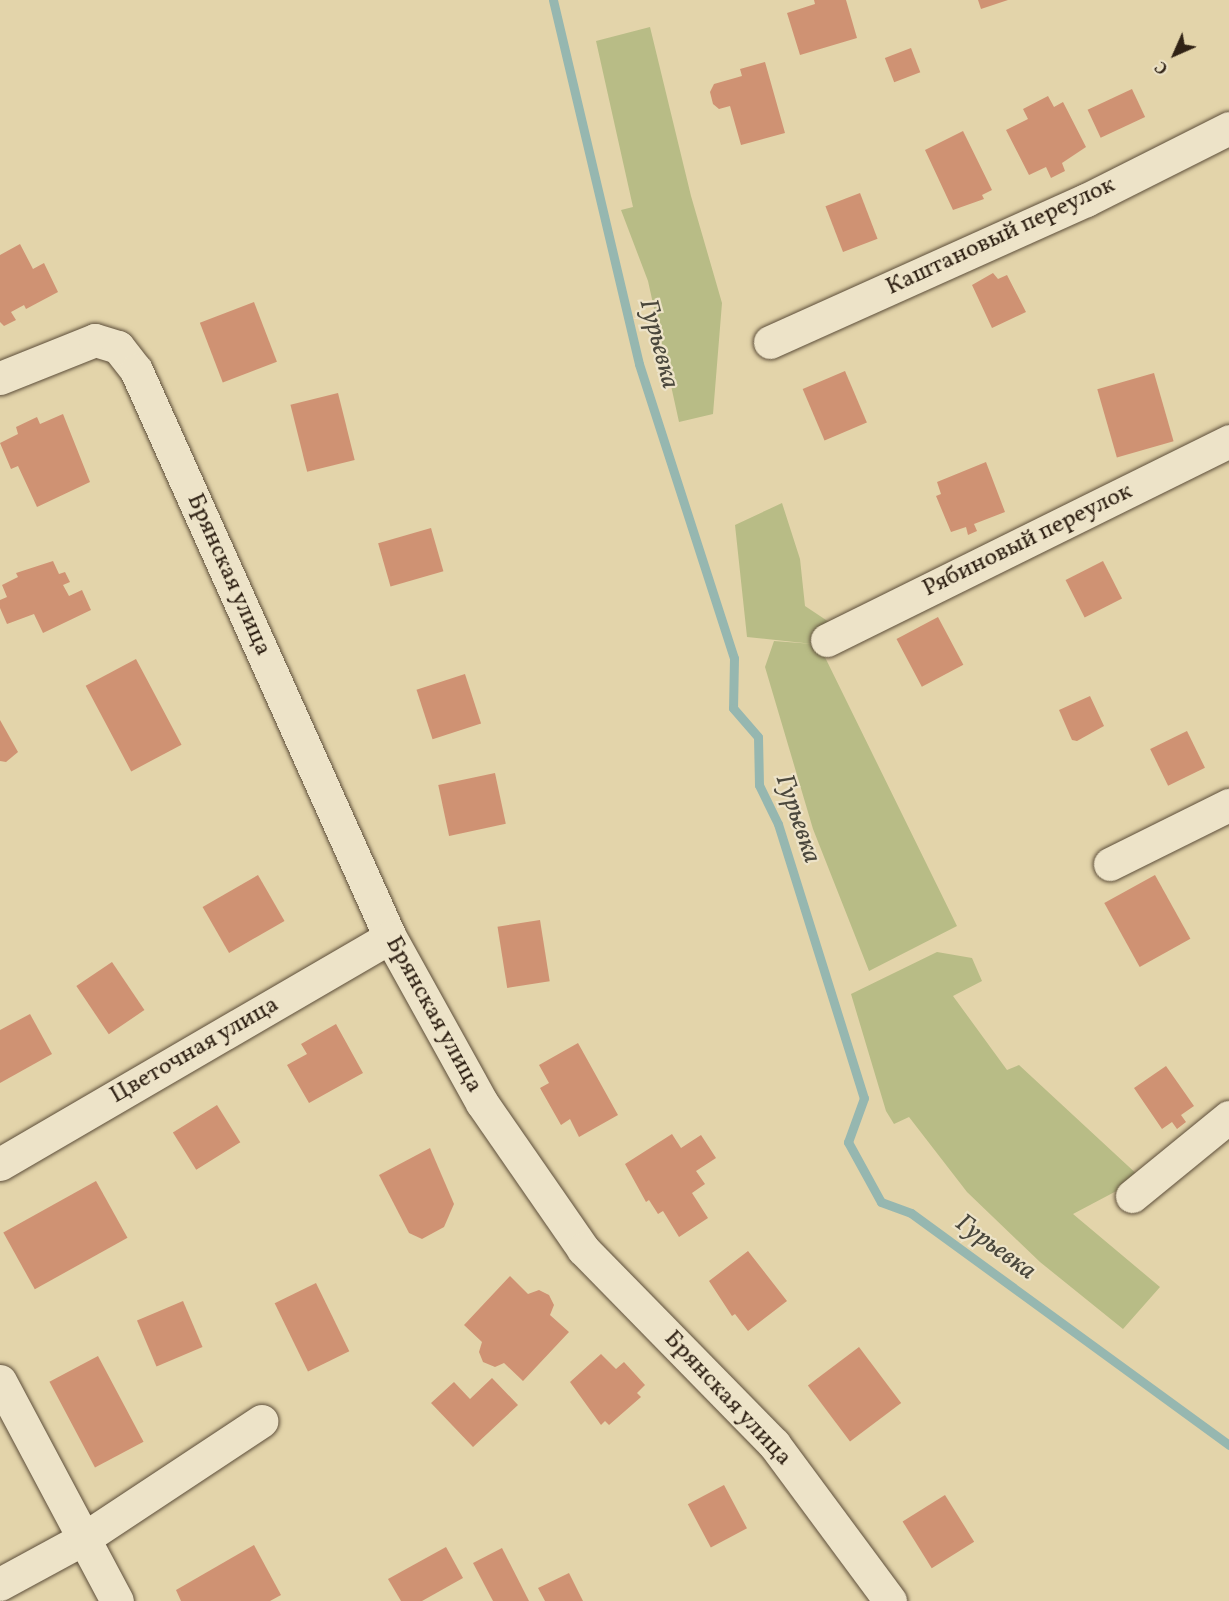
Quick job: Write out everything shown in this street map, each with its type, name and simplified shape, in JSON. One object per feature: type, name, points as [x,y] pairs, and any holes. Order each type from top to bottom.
[{"type":"street","name":"Каштановый переулок","points":[[770,342],[1086,200],[1229,128]]},
{"type":"street","name":"Брянская улица","points":[[0,378],[95,340],[118,347],[136,370],[390,937],[482,1103],[583,1249],[774,1444],[883,1599]]},
{"type":"street","name":"Рябиновый переулок","points":[[827,640],[1229,441]]},
{"type":"street","points":[[1110,864],[1229,805]]},
{"type":"street","name":"Цветочная улица","points":[[0,1164],[390,937]]},
{"type":"street","points":[[1132,1196],[1229,1117]]},
{"type":"street","points":[[0,1381],[117,1601]]},
{"type":"street","points":[[0,1584],[83,1539],[261,1421]]},
{"type":"green space","points":[[650,27],[691,196],[722,303],[713,414],[679,422],[648,281],[621,210],[633,207],[596,41]]},
{"type":"green space","points":[[782,503],[800,559],[805,606],[835,626],[819,645],[957,926],[869,971],[813,829],[765,667],[774,641],[813,644],[747,637],[735,525]]},
{"type":"green space","points":[[937,952],[972,958],[982,981],[953,996],[1007,1070],[1019,1065],[1141,1178],[1073,1214],[1160,1287],[1123,1329],[1040,1262],[967,1192],[909,1117],[894,1124],[886,1111],[851,994]]},
{"type":"building","points":[[814,0],[846,0],[857,38],[800,55],[787,13],[815,4]]},
{"type":"building","points":[[978,0],[1008,0],[981,9]]},
{"type":"building","points":[[911,48],[920,72],[894,82],[885,58]]},
{"type":"building","points":[[765,62],[785,133],[741,145],[730,106],[719,109],[713,104],[710,92],[714,84],[742,76],[740,69]]},
{"type":"building","points":[[1132,89],[1145,117],[1101,138],[1088,110]]},
{"type":"building","points":[[1048,96],[1054,107],[1063,102],[1086,147],[1062,163],[1065,171],[1051,178],[1046,167],[1029,175],[1006,130],[1028,119],[1023,109]]},
{"type":"building","points":[[963,131],[992,190],[982,195],[984,199],[953,210],[925,150]]},
{"type":"building","points":[[860,193],[878,239],[843,252],[825,206]]},
{"type":"building","points":[[20,244],[33,269],[44,263],[58,292],[26,309],[24,305],[11,312],[16,320],[4,326],[0,322],[0,255]]},
{"type":"building","points":[[993,273],[998,279],[1007,275],[1026,312],[992,328],[972,285]]},
{"type":"building","points":[[254,302],[277,362],[223,383],[200,323]]},
{"type":"building","points":[[845,371],[867,423],[825,441],[803,389]]},
{"type":"building","points":[[1154,373],[1174,441],[1117,458],[1097,389]]},
{"type":"building","points":[[338,393],[355,460],[307,472],[290,405]]},
{"type":"building","points":[[63,414],[90,482],[37,507],[18,466],[11,469],[0,443],[18,434],[16,427],[37,417],[40,424]]},
{"type":"building","points":[[986,462],[1005,512],[974,524],[977,531],[968,535],[966,527],[951,532],[936,496],[941,494],[937,482]]},
{"type":"building","points":[[431,528],[443,571],[391,586],[378,543]]},
{"type":"building","points":[[53,561],[59,574],[65,572],[70,582],[63,585],[69,596],[82,590],[91,610],[43,633],[34,614],[7,624],[0,608],[0,600],[7,597],[2,585],[18,577],[16,573]]},
{"type":"building","points":[[1103,561],[1122,598],[1085,617],[1066,580]]},
{"type":"building","points":[[938,617],[963,665],[922,687],[897,639]]},
{"type":"building","points":[[136,659],[182,745],[131,771],[86,686]]},
{"type":"building","points":[[465,674],[481,723],[433,739],[416,690]]},
{"type":"building","points":[[1090,696],[1104,726],[1077,741],[1072,740],[1059,710]]},
{"type":"building","points":[[0,720],[18,752],[6,762],[0,761]]},
{"type":"building","points":[[1187,731],[1205,768],[1168,786],[1150,749]]},
{"type":"building","points":[[495,773],[506,824],[449,836],[438,785]]},
{"type":"building","points":[[258,875],[284,921],[229,953],[203,907]]},
{"type":"building","points":[[1155,875],[1190,939],[1140,967],[1104,903]]},
{"type":"building","points":[[540,920],[550,981],[507,988],[498,927]]},
{"type":"building","points":[[112,962],[144,1010],[109,1034],[76,986]]},
{"type":"building","points":[[30,1014],[52,1054],[0,1083],[0,1030]]},
{"type":"building","points":[[336,1024],[363,1073],[309,1103],[287,1065],[307,1054],[301,1044]]},
{"type":"building","points":[[578,1043],[618,1115],[579,1137],[570,1119],[561,1125],[540,1088],[549,1083],[539,1065]]},
{"type":"building","points":[[1166,1066],[1194,1106],[1181,1115],[1186,1122],[1177,1129],[1172,1122],[1162,1129],[1134,1088]]},
{"type":"building","points":[[217,1105],[240,1142],[196,1170],[173,1133]]},
{"type":"building","points":[[672,1134],[681,1148],[701,1135],[716,1158],[696,1171],[705,1184],[692,1193],[708,1218],[679,1237],[663,1211],[658,1214],[649,1200],[646,1202],[625,1164]]},
{"type":"building","points":[[430,1148],[454,1204],[444,1227],[422,1239],[409,1233],[379,1175]]},
{"type":"building","points":[[96,1181],[128,1238],[35,1289],[3,1232]]},
{"type":"building","points":[[748,1251],[787,1301],[748,1331],[735,1314],[732,1316],[709,1281]]},
{"type":"building","points":[[510,1276],[528,1294],[539,1290],[549,1295],[554,1305],[550,1315],[569,1332],[523,1381],[504,1363],[495,1367],[483,1362],[479,1352],[482,1342],[464,1325]]},
{"type":"building","points":[[316,1283],[349,1351],[308,1371],[275,1303]]},
{"type":"building","points":[[183,1301],[203,1347],[157,1367],[137,1321]]},
{"type":"building","points":[[859,1347],[901,1403],[850,1441],[808,1386]]},
{"type":"building","points":[[601,1354],[616,1369],[624,1362],[645,1385],[637,1393],[641,1397],[609,1425],[605,1421],[601,1425],[570,1382]]},
{"type":"building","points":[[98,1356],[144,1442],[95,1467],[49,1382]]},
{"type":"building","points":[[492,1378],[518,1405],[473,1447],[431,1403],[454,1382],[470,1399]]},
{"type":"building","points":[[724,1485],[747,1528],[711,1548],[688,1504]]},
{"type":"building","points":[[945,1495],[974,1542],[932,1568],[903,1521]]},
{"type":"building","points":[[254,1545],[281,1595],[270,1601],[181,1601],[176,1590]]},
{"type":"building","points":[[446,1547],[463,1578],[422,1601],[401,1601],[388,1579]]},
{"type":"building","points":[[502,1548],[529,1601],[493,1601],[473,1563]]},
{"type":"building","points":[[569,1573],[583,1601],[545,1601],[538,1588]]},
{"type":"waterway","name":"Гурьевка","points":[[553,0],[639,364],[734,658],[733,708],[758,737],[759,785],[778,824],[864,1098],[848,1142],[881,1202],[911,1213],[1229,1445]]}]
